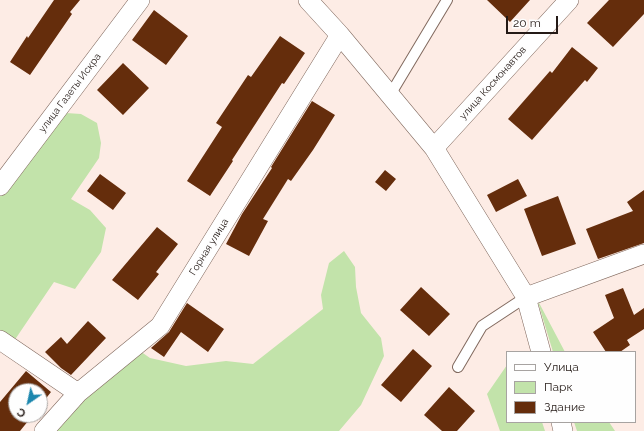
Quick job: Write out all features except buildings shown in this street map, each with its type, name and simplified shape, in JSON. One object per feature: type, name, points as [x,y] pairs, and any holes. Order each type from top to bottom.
[{"type":"street","name":"улица Газеты Искра","points":[[0,186],[140,0]]},
{"type":"street","points":[[308,0],[340,35],[434,148],[526,297],[541,351]]},
{"type":"street","name":"улица Космонавтов","points":[[434,148],[568,0]]},
{"type":"street","name":"Горная улица","points":[[44,431],[78,393],[160,326],[340,35]]},
{"type":"street","points":[[526,297],[644,254]]},
{"type":"street","points":[[0,340],[78,393]]},
{"type":"lane","points":[[390,95],[447,0]]},
{"type":"lane","points":[[458,367],[482,326],[526,297]]},
{"type":"green space","points":[[66,113],[81,114],[97,123],[101,143],[99,158],[71,199],[90,210],[106,228],[101,252],[75,289],[54,282],[14,341],[0,332],[0,193]]},
{"type":"green space","points":[[344,251],[355,267],[356,287],[361,313],[381,338],[384,356],[361,405],[339,431],[53,431],[137,349],[150,358],[186,366],[226,361],[253,364],[323,309],[321,295],[329,263]]},
{"type":"green space","points":[[537,299],[564,351],[553,351]]},
{"type":"green space","points":[[506,366],[506,423],[542,423],[545,431],[500,431],[487,394]]},
{"type":"green space","points":[[574,423],[610,423],[615,431],[577,431]]}]
